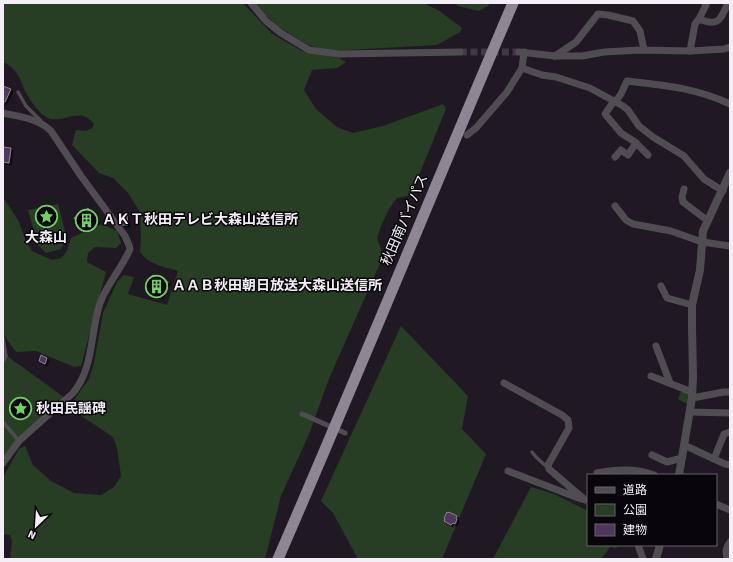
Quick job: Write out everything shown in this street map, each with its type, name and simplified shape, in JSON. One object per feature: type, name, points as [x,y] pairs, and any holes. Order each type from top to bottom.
[{"type":"highway","name":"秋田南バイパス","points":[[278,559],[334,430],[513,3]]},
{"type":"street","points":[[251,3],[266,21],[309,50],[339,54],[460,52]]},
{"type":"street","points":[[690,51],[695,24],[706,5],[705,3]]},
{"type":"street","points":[[699,19],[709,23],[715,23],[720,20],[728,3]]},
{"type":"street","points":[[555,56],[576,42],[598,14],[633,21],[640,31],[644,50]]},
{"type":"street","points":[[467,135],[476,128],[507,92],[522,68],[522,52],[555,56],[582,56],[604,52],[644,50],[690,51],[724,49],[730,47]]},
{"type":"street","points":[[522,68],[590,88],[623,106],[628,110],[639,126],[652,137],[684,156],[704,179],[723,191]]},
{"type":"street","points":[[648,155],[621,133],[605,114],[621,94],[627,81],[677,86],[700,92],[730,104]]},
{"type":"street","points":[[3,113],[34,120],[44,125],[51,131],[81,176],[125,236],[130,249],[100,302],[86,373],[80,384],[60,405],[19,441],[3,463]]},
{"type":"street","points":[[615,157],[621,150],[628,155],[636,144]]},
{"type":"street","points":[[678,474],[690,412],[694,376],[692,305],[700,270],[703,231],[723,191],[730,173]]},
{"type":"street","points":[[684,189],[682,197],[684,202],[708,221]]},
{"type":"street","points":[[615,206],[626,220],[633,224],[671,231],[702,242],[730,246]]},
{"type":"street","points":[[661,286],[667,298],[692,305]]},
{"type":"street","points":[[656,346],[670,383]]},
{"type":"street","points":[[651,376],[670,383],[692,395],[730,392]]},
{"type":"street","points":[[504,383],[562,415],[568,420],[569,428],[548,465],[549,469],[586,501]]},
{"type":"street","points":[[690,412],[730,413]]},
{"type":"street","points":[[302,414],[345,432]]},
{"type":"street","points":[[714,459],[724,434],[730,432]]},
{"type":"street","points":[[684,444],[730,465]]},
{"type":"street","points":[[652,455],[666,462],[682,458]]},
{"type":"street","points":[[597,473],[610,470],[632,470],[643,471],[651,474]]},
{"type":"street","points":[[508,471],[586,501]]},
{"type":"street","points":[[717,504],[730,510]]},
{"type":"street","points":[[727,559],[726,547],[730,542]]},
{"type":"street","points":[[638,546],[643,559]]},
{"type":"street","points":[[656,559],[660,546]]},
{"type":"lane","points":[[18,92],[26,106],[44,125]]},
{"type":"lane","points":[[3,338],[6,356],[3,361]]},
{"type":"lane","points":[[3,422],[19,441]]},
{"type":"lane","points":[[532,452],[549,469]]},
{"type":"green space","points":[[3,3],[243,3],[271,33],[302,51],[339,58],[346,62],[337,68],[312,70],[304,90],[316,109],[337,127],[353,133],[383,126],[443,104],[446,109],[411,195],[397,198],[390,207],[383,222],[377,238],[381,249],[381,261],[328,381],[310,432],[281,496],[265,559],[10,559],[12,541],[10,535],[3,534],[3,477],[19,449],[25,446],[33,465],[51,481],[74,493],[101,495],[114,487],[121,476],[117,448],[113,437],[74,411],[71,404],[89,379],[94,363],[103,313],[117,282],[124,275],[134,277],[128,294],[167,305],[178,271],[148,260],[140,252],[140,212],[128,193],[113,178],[99,173],[72,145],[76,130],[86,131],[92,128],[94,124],[88,118],[82,116],[49,119],[43,115],[28,96],[15,71],[3,62]]},
{"type":"green space","points":[[255,3],[423,3],[438,10],[462,28],[460,32],[437,45],[330,51],[308,45],[279,27],[260,10]]},
{"type":"green space","points":[[454,3],[490,3],[488,6],[479,11],[458,6]]},
{"type":"green space","points":[[3,197],[19,222],[25,239],[32,251],[52,260],[61,258],[67,251],[71,238],[102,224],[117,231],[121,243],[116,248],[95,247],[88,253],[87,262],[106,272],[81,366],[74,367],[36,351],[16,352],[3,334]]},
{"type":"green space","points":[[58,204],[67,239],[61,249],[46,253],[38,245],[28,210]]},
{"type":"green space","points":[[401,326],[468,396],[462,429],[486,454],[442,559],[358,559],[333,513],[321,501]]},
{"type":"green space","points":[[3,353],[65,398],[3,462]]},
{"type":"green space","points":[[682,390],[690,393],[689,405],[678,399]]},
{"type":"green space","points":[[531,487],[554,494],[587,510],[587,546],[620,546],[616,548],[610,547],[601,559],[493,559]]},
{"type":"building","points":[[3,86],[11,89],[5,102],[3,101]]},
{"type":"building","points":[[3,147],[11,148],[9,163],[3,162]]},
{"type":"building","name":"ＡＫＴ秋田テレビ大森山送信所","points":[[88,208],[98,221],[84,231],[74,218]]},
{"type":"building","points":[[127,215],[128,225],[122,225],[121,216]]},
{"type":"building","name":"ＡＡＢ秋田朝日放送大森山送信所","points":[[153,275],[168,282],[161,297],[146,290]]},
{"type":"building","points":[[41,355],[47,358],[45,364],[39,361]]},
{"type":"building","points":[[447,512],[457,516],[455,524],[453,523],[451,525],[444,521]]},
{"type":"tunnel","points":[[460,52],[519,52]]},
{"type":"place","name":"大森山","points":[[46,216]]},
{"type":"place","name":"ＡＫＴ秋田テレビ大森山送信所","points":[[86,220]]},
{"type":"place","name":"ＡＡＢ秋田朝日放送大森山送信所","points":[[157,286]]},
{"type":"place","name":"秋田民謡碑","points":[[21,409]]}]
